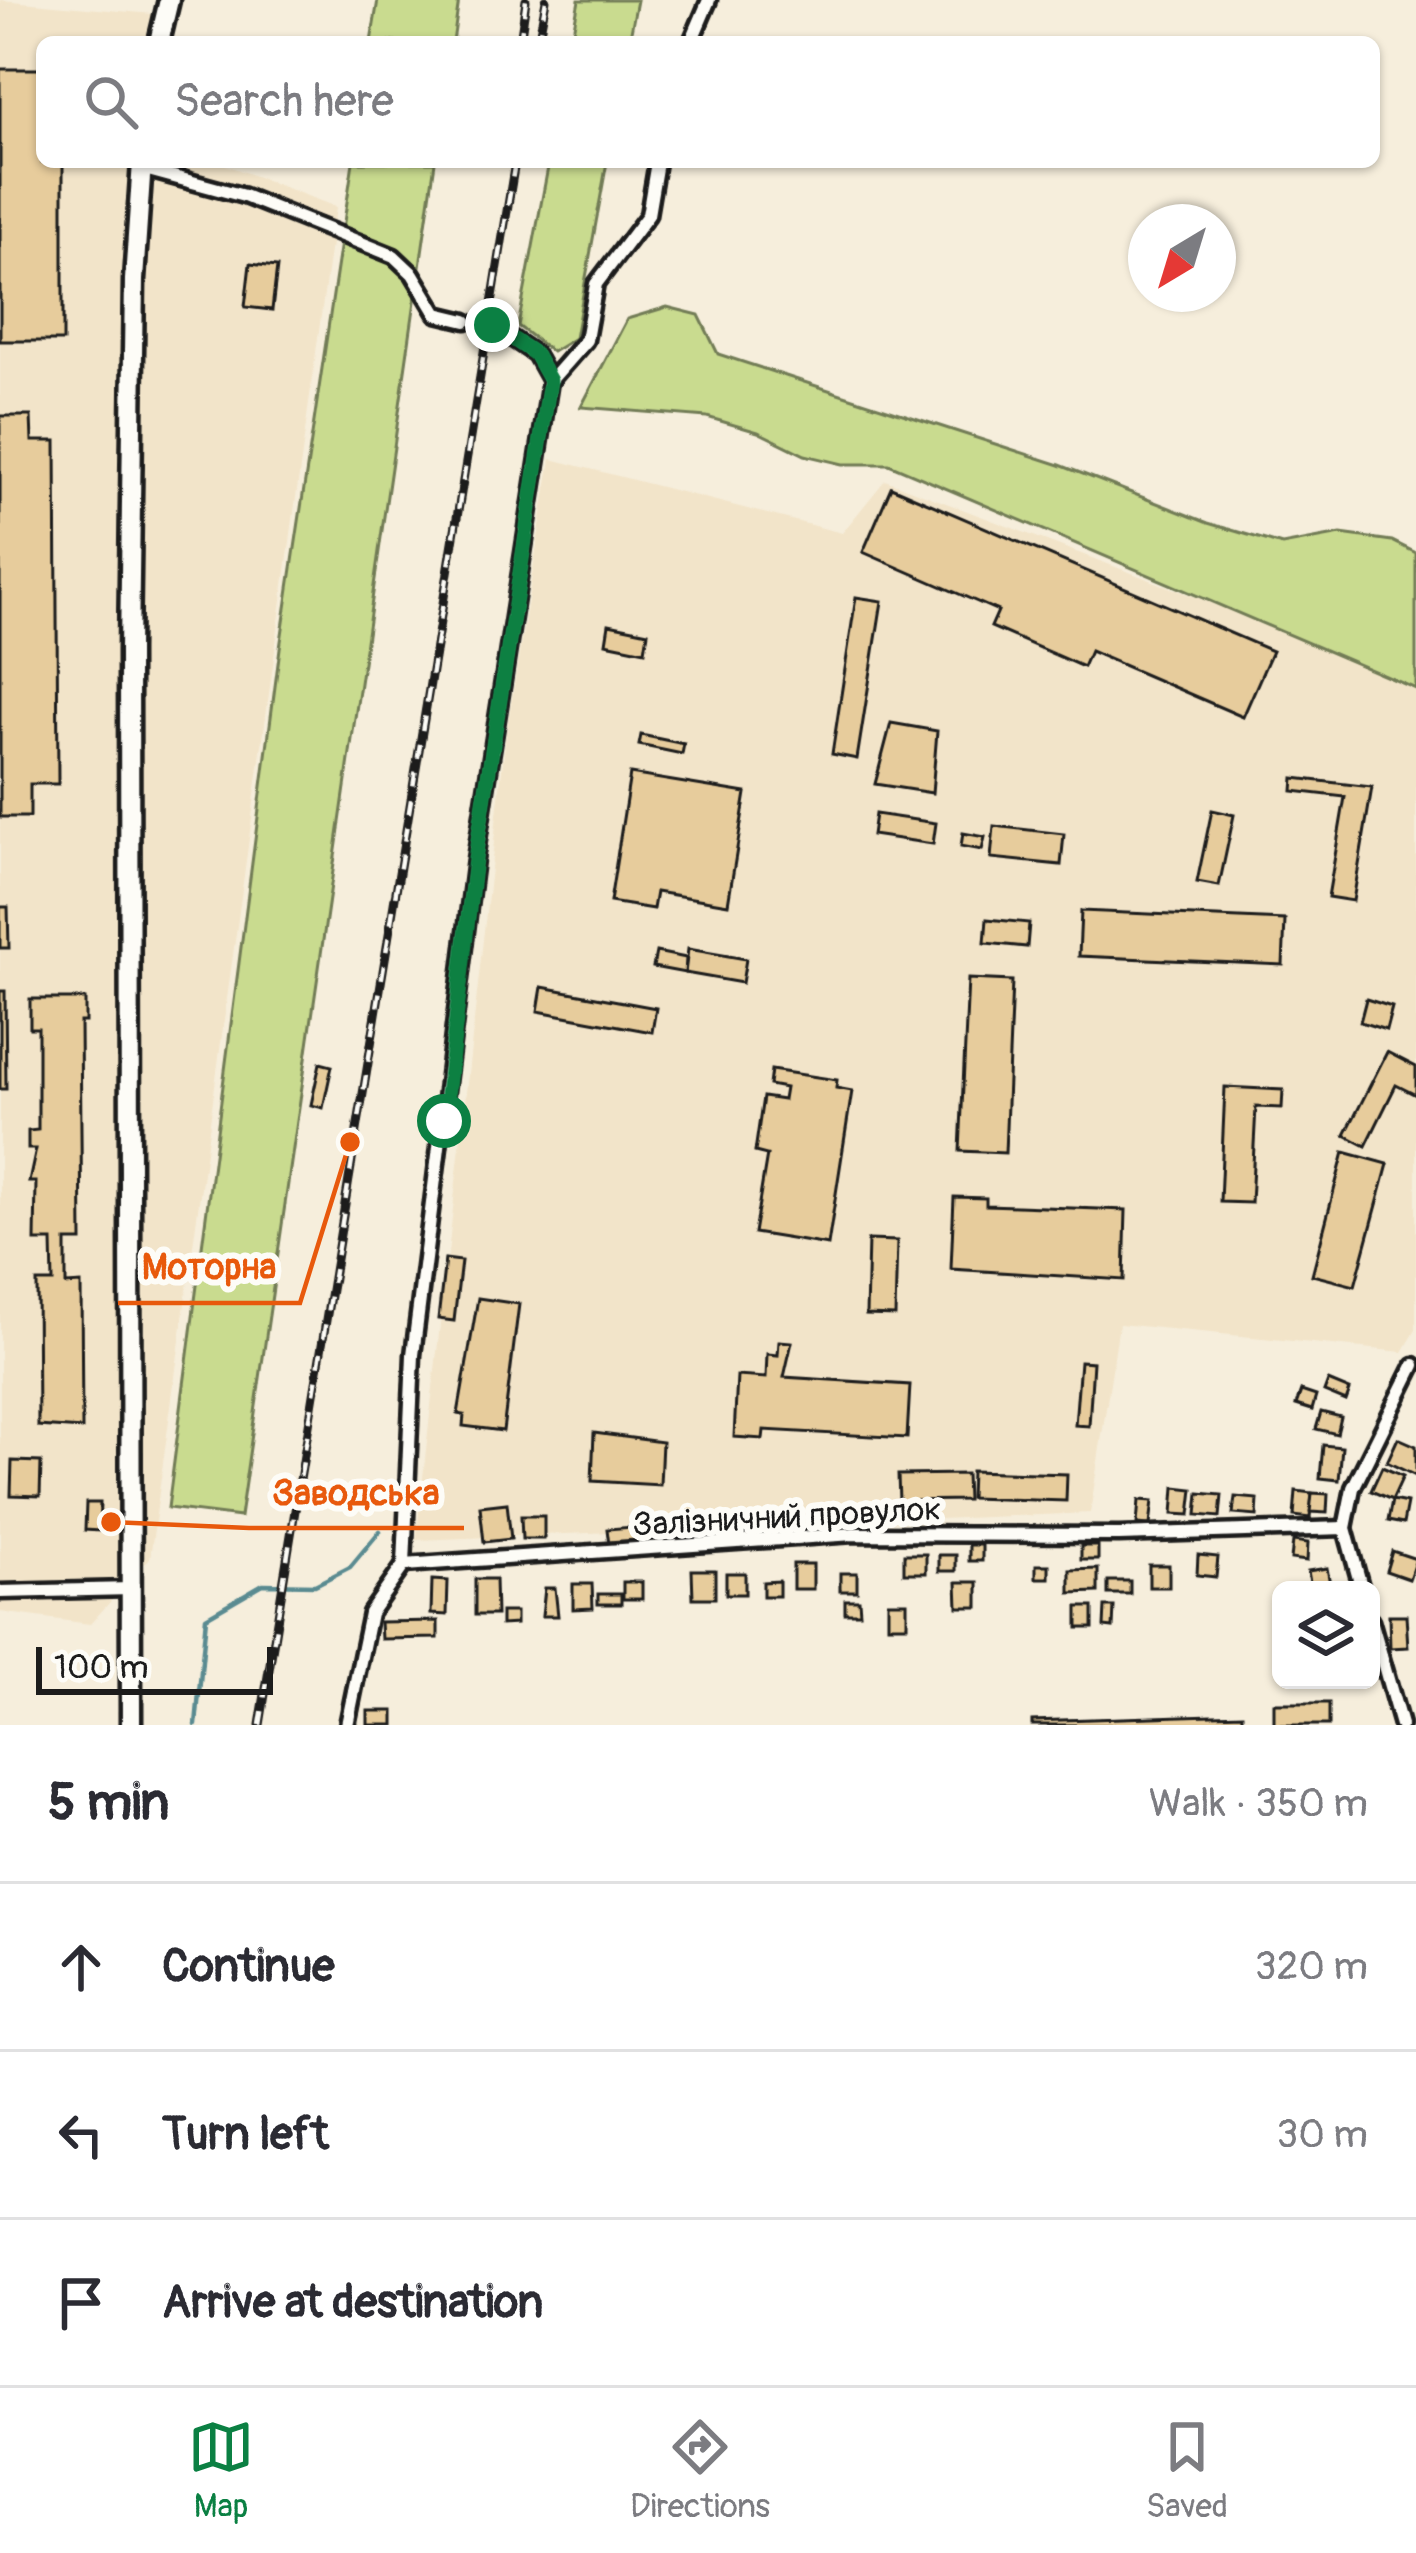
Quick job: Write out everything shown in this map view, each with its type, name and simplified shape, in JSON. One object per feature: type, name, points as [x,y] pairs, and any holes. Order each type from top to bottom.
[{"type":"main road","points":[[160,36],[169,0]]},
{"type":"main road","points":[[131,1725],[129,650],[133,303],[141,168]]},
{"type":"street","points":[[694,36],[709,0]]},
{"type":"street","points":[[151,168],[244,196],[394,256],[412,274],[437,314],[466,321]]},
{"type":"street","points":[[347,1725],[370,1613],[404,1565],[412,1355],[475,859],[550,381],[586,340],[596,284],[648,214],[656,168]]},
{"type":"street","points":[[492,325],[535,354],[550,381]]},
{"type":"street","points":[[1360,1581],[1345,1528],[1353,1487],[1414,1365]]},
{"type":"street","name":"Залізничний провулок","points":[[404,1565],[854,1534],[1119,1535],[1345,1528]]},
{"type":"street","points":[[0,1592],[132,1589]]},
{"type":"street","points":[[1380,1652],[1401,1725]]},
{"type":"shaded area","points":[[0,0],[153,14],[155,36],[36,36],[36,168],[234,168],[336,207],[150,1558],[90,1624],[0,1612]]},
{"type":"shaded area","points":[[551,459],[842,533],[885,480],[1416,680],[1416,1330],[1403,1352],[1119,1324],[1090,1513],[416,1540],[506,734]]},
{"type":"green space","points":[[378,0],[459,0],[454,36],[372,36]]},
{"type":"green space","points":[[579,0],[637,0],[630,36],[572,36]]},
{"type":"green space","points":[[352,168],[434,168],[240,1517],[168,1508],[280,648]]},
{"type":"green space","points":[[548,168],[606,168],[575,338],[552,352],[518,326]]},
{"type":"green space","points":[[667,307],[699,315],[718,354],[1060,465],[1208,523],[1282,545],[1341,534],[1392,541],[1416,553],[1416,689],[889,464],[843,464],[805,455],[758,432],[707,417],[581,407],[627,319]]},
{"type":"building","points":[[0,69],[36,69],[36,168],[63,168],[63,341],[0,341]]},
{"type":"building","points":[[250,264],[277,267],[272,310],[245,307]]},
{"type":"building","points":[[0,416],[31,416],[32,441],[56,441],[58,784],[30,784],[30,817],[0,817]]},
{"type":"building","points":[[891,487],[1272,651],[1243,717],[1090,651],[1083,667],[991,627],[998,611],[863,552]]},
{"type":"building","points":[[856,597],[882,601],[857,759],[832,754]]},
{"type":"building","points":[[609,624],[648,632],[645,651],[606,643]]},
{"type":"building","points":[[891,723],[937,731],[932,793],[875,784]]},
{"type":"building","points":[[641,735],[684,744],[682,754],[639,745]]},
{"type":"building","points":[[630,774],[746,793],[728,904],[656,892],[653,909],[610,902]]},
{"type":"building","points":[[1294,778],[1372,787],[1353,901],[1328,897],[1345,797],[1293,791]]},
{"type":"building","points":[[1212,810],[1234,815],[1219,886],[1197,882]]},
{"type":"building","points":[[875,814],[936,823],[933,844],[872,835]]},
{"type":"building","points":[[994,826],[1064,834],[1061,865],[991,858]]},
{"type":"building","points":[[963,833],[985,837],[982,850],[961,846]]},
{"type":"building","points":[[0,907],[8,907],[9,948],[0,948]]},
{"type":"building","points":[[1081,911],[1285,920],[1283,965],[1079,956]]},
{"type":"building","points":[[987,919],[1029,923],[1027,947],[985,943]]},
{"type":"building","points":[[688,949],[746,959],[742,983],[685,973]]},
{"type":"building","points":[[656,952],[686,958],[685,973],[653,967]]},
{"type":"building","points":[[968,979],[1012,981],[1005,1153],[960,1151]]},
{"type":"building","points":[[542,987],[656,1008],[652,1032],[538,1011]]},
{"type":"building","points":[[0,991],[5,991],[6,1089],[0,1089]]},
{"type":"building","points":[[30,999],[85,999],[85,1022],[80,1022],[82,1241],[66,1241],[66,1285],[81,1284],[82,1429],[38,1426],[37,1282],[53,1282],[52,1241],[35,1241],[36,1182],[29,1182],[36,1149],[28,1149],[28,1131],[38,1130],[38,1028],[30,1028]]},
{"type":"building","points":[[1366,999],[1392,1007],[1386,1030],[1360,1022]]},
{"type":"building","points":[[1387,1052],[1416,1067],[1416,1095],[1396,1085],[1366,1146],[1345,1135]]},
{"type":"building","points":[[320,1063],[332,1066],[323,1108],[311,1105]]},
{"type":"building","points":[[771,1070],[837,1080],[836,1088],[852,1091],[828,1245],[754,1233],[767,1155],[755,1152],[763,1097],[783,1100],[785,1088],[769,1085]]},
{"type":"building","points":[[1225,1087],[1283,1090],[1282,1108],[1256,1107],[1251,1203],[1220,1202]]},
{"type":"building","points":[[1344,1152],[1388,1164],[1355,1286],[1312,1275]]},
{"type":"building","points":[[954,1197],[986,1198],[986,1205],[1126,1210],[1124,1280],[951,1269]]},
{"type":"building","points":[[868,1240],[897,1241],[895,1316],[866,1315]]},
{"type":"building","points":[[445,1259],[461,1261],[454,1321],[438,1319]]},
{"type":"building","points":[[478,1298],[519,1304],[503,1431],[463,1426],[464,1415],[458,1414]]},
{"type":"building","points":[[779,1341],[792,1342],[784,1377],[910,1385],[907,1438],[764,1430],[763,1439],[734,1437],[737,1376],[766,1378],[767,1354],[778,1355]]},
{"type":"building","points":[[1080,1361],[1093,1362],[1089,1426],[1075,1425]]},
{"type":"building","points":[[1328,1381],[1350,1390],[1346,1401],[1324,1392]]},
{"type":"building","points":[[1301,1391],[1316,1396],[1312,1410],[1296,1405]]},
{"type":"building","points":[[1321,1412],[1341,1417],[1337,1434],[1316,1429]]},
{"type":"building","points":[[594,1433],[662,1442],[660,1485],[592,1481]]},
{"type":"building","points":[[1398,1438],[1416,1446],[1416,1476],[1387,1462]]},
{"type":"building","points":[[1323,1445],[1342,1447],[1339,1480],[1320,1478]]},
{"type":"building","points":[[12,1461],[41,1462],[40,1496],[11,1495]]},
{"type":"building","points":[[1382,1467],[1403,1476],[1392,1500],[1371,1491]]},
{"type":"building","points":[[971,1471],[1067,1474],[1066,1501],[970,1498]]},
{"type":"building","points":[[966,1474],[967,1500],[899,1501],[898,1475]]},
{"type":"building","points":[[1175,1487],[1193,1489],[1190,1515],[1173,1514]]},
{"type":"building","points":[[1296,1491],[1312,1493],[1310,1518],[1294,1516]]},
{"type":"building","points":[[1199,1493],[1222,1495],[1220,1517],[1197,1515]]},
{"type":"building","points":[[1312,1493],[1328,1494],[1327,1513],[1310,1512]]},
{"type":"building","points":[[1235,1497],[1258,1499],[1257,1516],[1233,1514]]},
{"type":"building","points":[[1139,1500],[1153,1501],[1150,1525],[1137,1524]]},
{"type":"building","points":[[1392,1500],[1407,1503],[1403,1524],[1388,1521]]},
{"type":"building","points":[[86,1503],[100,1503],[99,1531],[85,1530]]},
{"type":"building","points":[[507,1503],[511,1539],[484,1542],[480,1506]]},
{"type":"building","points":[[521,1516],[544,1516],[544,1539],[522,1539]]},
{"type":"building","points":[[772,1516],[773,1532],[609,1545],[607,1529]]},
{"type":"building","points":[[1293,1541],[1308,1543],[1307,1561],[1291,1559]]},
{"type":"building","points":[[969,1545],[982,1545],[982,1561],[969,1561]]},
{"type":"building","points":[[1081,1546],[1098,1546],[1098,1560],[1081,1560]]},
{"type":"building","points":[[1392,1551],[1416,1559],[1409,1579],[1386,1571]]},
{"type":"building","points":[[904,1554],[926,1554],[926,1573],[904,1573]]},
{"type":"building","points":[[939,1555],[956,1555],[956,1571],[939,1571]]},
{"type":"building","points":[[1198,1555],[1218,1557],[1216,1577],[1197,1575]]},
{"type":"building","points":[[793,1564],[813,1564],[813,1589],[793,1589]]},
{"type":"building","points":[[1036,1565],[1049,1565],[1049,1578],[1036,1578]]},
{"type":"building","points":[[1149,1565],[1169,1565],[1169,1587],[1149,1587]]},
{"type":"building","points":[[1327,1568],[1329,1581],[1310,1581],[1308,1571]]},
{"type":"building","points":[[1098,1569],[1098,1592],[1070,1593],[1070,1570]]},
{"type":"building","points":[[692,1570],[715,1570],[715,1598],[693,1598]]},
{"type":"building","points":[[726,1573],[745,1573],[745,1594],[726,1594]]},
{"type":"building","points":[[840,1573],[857,1573],[857,1591],[840,1591]]},
{"type":"building","points":[[475,1579],[495,1579],[496,1615],[475,1615]]},
{"type":"building","points":[[432,1580],[448,1581],[447,1615],[431,1614]]},
{"type":"building","points":[[779,1581],[779,1596],[763,1596],[763,1582]]},
{"type":"building","points":[[1108,1581],[1130,1581],[1130,1594],[1108,1594]]},
{"type":"building","points":[[623,1582],[642,1582],[642,1599],[623,1599]]},
{"type":"building","points":[[957,1582],[978,1582],[978,1607],[958,1607]]},
{"type":"building","points":[[573,1584],[592,1584],[593,1608],[573,1609]]},
{"type":"building","points":[[545,1588],[555,1588],[558,1616],[542,1616]]},
{"type":"building","points":[[598,1594],[621,1594],[621,1604],[598,1604]]},
{"type":"building","points":[[845,1600],[859,1600],[860,1613],[845,1613]]},
{"type":"building","points":[[888,1602],[907,1602],[907,1625],[888,1625]]},
{"type":"building","points":[[1078,1607],[1093,1607],[1093,1628],[1078,1628]]},
{"type":"building","points":[[1105,1607],[1114,1607],[1113,1628],[1104,1627]]},
{"type":"building","points":[[501,1612],[516,1612],[516,1624],[501,1625]]},
{"type":"building","points":[[1389,1615],[1406,1615],[1408,1647],[1390,1648]]},
{"type":"building","points":[[438,1621],[438,1638],[381,1639],[380,1622]]},
{"type":"building","points":[[1274,1703],[1329,1703],[1329,1725],[1274,1725]]},
{"type":"building","points":[[368,1711],[394,1711],[394,1725],[368,1725]]},
{"type":"building","points":[[1242,1714],[1242,1725],[1032,1725],[1032,1721]]},
{"type":"waterway","points":[[196,1725],[206,1617],[263,1584],[315,1585],[350,1567],[380,1531]]},
{"type":"railway","points":[[521,36],[526,0]]},
{"type":"railway","points":[[539,36],[546,0]]},
{"type":"railway","points":[[260,1725],[514,168]]},
{"type":"place","name":"Моторна","points":[[350,1142]]},
{"type":"place","name":"Заводська","points":[[111,1522]]},
{"type":"route","points":[[444,1121],[475,859],[550,381],[535,354],[492,325]]}]
